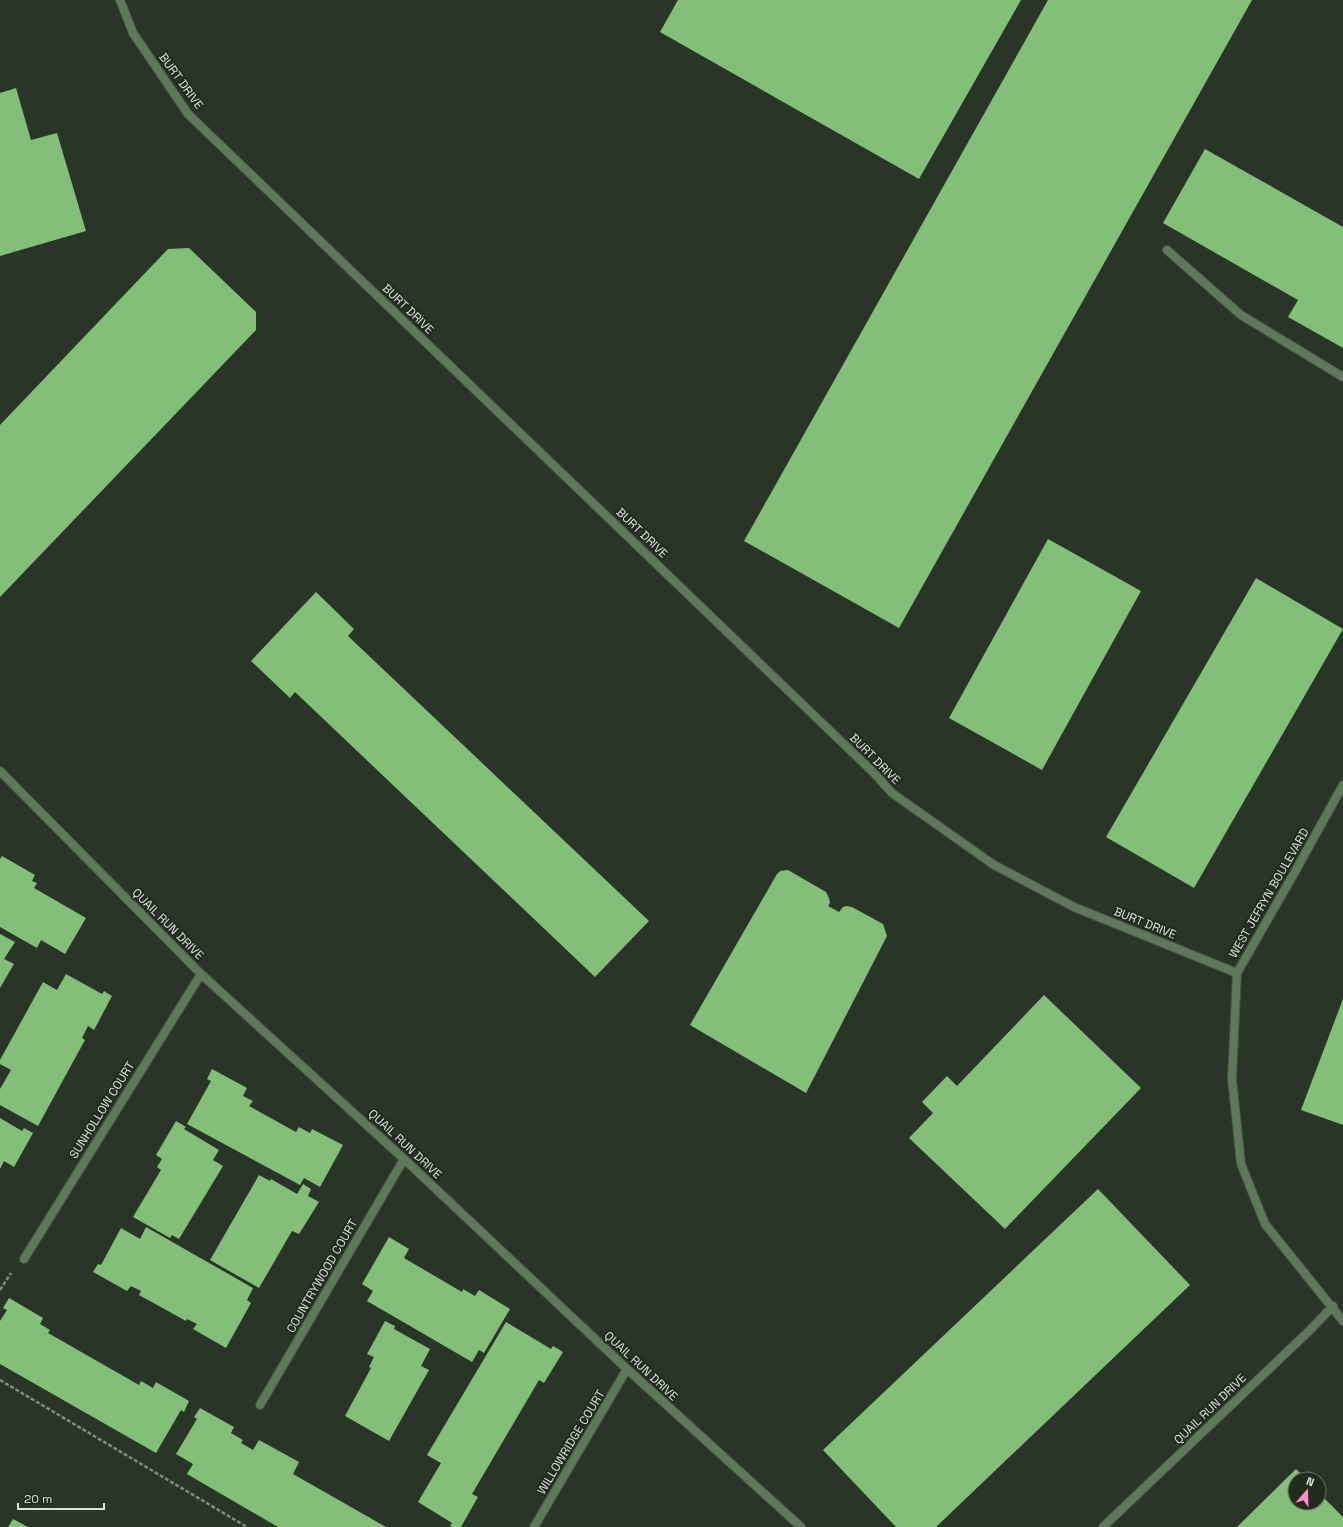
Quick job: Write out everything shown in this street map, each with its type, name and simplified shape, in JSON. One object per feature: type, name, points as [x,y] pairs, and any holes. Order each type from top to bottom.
[{"type":"street","name":"BURT DRIVE","points":[[120,0],[133,33],[188,114],[875,774],[892,793],[994,865],[1074,907],[1237,973]]},
{"type":"street","points":[[1167,250],[1241,315],[1343,377]]},
{"type":"street","name":"QUAIL RUN DRIVE","points":[[0,772],[201,974],[404,1159],[627,1370],[801,1527]]},
{"type":"street","name":"WEST JEFRYN BOULEVARD","points":[[1343,785],[1237,973],[1232,1079],[1241,1164],[1265,1224],[1333,1306],[1343,1321]]},
{"type":"street","name":"SUNHOLLOW COURT","points":[[24,1259],[201,974]]},
{"type":"street","name":"COUNTRYWOOD COURT","points":[[260,1405],[404,1159]]},
{"type":"street","name":"QUAIL RUN DRIVE","points":[[1103,1527],[1309,1331],[1333,1306]]},
{"type":"street","name":"WILLOWRIDGE COURT","points":[[534,1527],[627,1370]]},
{"type":"path","points":[[0,1380],[247,1527]]},
{"type":"building","points":[[678,0],[1021,0],[919,179],[660,32]]},
{"type":"building","points":[[1048,0],[1252,0],[899,628],[744,541]]},
{"type":"building","points":[[16,88],[31,140],[57,133],[86,231],[0,256],[0,93]]},
{"type":"building","points":[[1205,149],[1343,227],[1343,348],[1288,317],[1298,300],[1163,223]]},
{"type":"building","points":[[189,248],[256,312],[256,330],[0,597],[0,425],[168,249]]},
{"type":"building","points":[[1048,539],[1141,591],[1042,770],[949,718]]},
{"type":"building","points":[[1256,578],[1343,629],[1194,888],[1106,837]]},
{"type":"building","points":[[316,592],[354,629],[348,636],[649,921],[595,977],[295,692],[290,698],[251,661]]},
{"type":"building","points":[[2,856],[35,875],[32,881],[37,883],[34,888],[86,918],[65,954],[41,940],[37,948],[0,927],[0,859]]},
{"type":"building","points":[[788,870],[826,892],[830,903],[828,906],[839,912],[843,907],[852,907],[883,924],[887,936],[806,1093],[690,1025],[777,874],[780,871]]},
{"type":"building","points":[[0,934],[15,942],[4,959],[14,964],[0,988]]},
{"type":"building","points":[[66,974],[102,994],[104,991],[112,996],[94,1030],[88,1026],[82,1038],[85,1040],[38,1126],[0,1105],[0,1089],[11,1070],[0,1064],[0,1060],[43,982],[57,990]]},
{"type":"building","points":[[1044,995],[1141,1088],[1005,1229],[909,1138],[933,1113],[922,1102],[947,1076],[957,1086]]},
{"type":"building","points":[[1343,999],[1343,1125],[1301,1110]]},
{"type":"building","points":[[212,1069],[247,1088],[243,1096],[253,1101],[249,1106],[296,1132],[299,1127],[310,1133],[312,1129],[343,1145],[320,1187],[304,1178],[300,1185],[187,1124],[211,1081],[207,1079]]},
{"type":"building","points":[[0,1118],[22,1131],[24,1128],[33,1133],[14,1167],[4,1161],[0,1169]]},
{"type":"building","points":[[176,1121],[186,1127],[184,1129],[219,1150],[213,1160],[223,1166],[179,1239],[172,1235],[170,1238],[133,1217],[161,1170],[157,1167],[162,1159],[156,1155]]},
{"type":"building","points":[[259,1175],[270,1181],[271,1179],[297,1194],[303,1184],[311,1189],[308,1196],[319,1202],[299,1234],[292,1231],[259,1288],[210,1260]]},
{"type":"building","points":[[1098,1189],[1190,1285],[936,1527],[896,1527],[823,1450]]},
{"type":"building","points":[[146,1227],[253,1288],[247,1300],[251,1303],[226,1348],[193,1329],[197,1324],[187,1319],[186,1321],[139,1295],[141,1291],[131,1286],[127,1291],[93,1272],[98,1264],[101,1265],[121,1228],[140,1239]]},
{"type":"building","points":[[389,1237],[409,1249],[404,1258],[462,1292],[463,1289],[475,1296],[479,1290],[510,1309],[484,1353],[479,1350],[472,1362],[367,1301],[373,1291],[362,1284]]},
{"type":"building","points":[[9,1298],[43,1318],[40,1324],[50,1330],[48,1333],[139,1385],[141,1381],[153,1388],[156,1382],[189,1401],[184,1412],[181,1410],[156,1453],[0,1364],[0,1321],[7,1310],[3,1308]]},
{"type":"building","points":[[385,1321],[395,1326],[394,1329],[430,1349],[421,1366],[429,1370],[389,1441],[345,1416],[371,1368],[369,1367],[374,1357],[367,1354]]},
{"type":"building","points":[[506,1322],[551,1349],[553,1346],[563,1352],[544,1383],[539,1380],[472,1494],[478,1497],[461,1527],[452,1527],[450,1526],[452,1523],[418,1502],[441,1463],[427,1455]]},
{"type":"building","points":[[200,1408],[234,1427],[231,1433],[243,1440],[241,1443],[253,1450],[259,1440],[299,1462],[293,1474],[386,1527],[278,1527],[187,1474],[193,1464],[176,1454],[197,1419],[194,1417]]},
{"type":"building","points":[[1287,1478],[1287,1511],[1327,1511],[1327,1501],[1343,1517],[1343,1527],[1237,1527]]},
{"type":"building","points":[[13,1519],[28,1527],[8,1527]]}]
